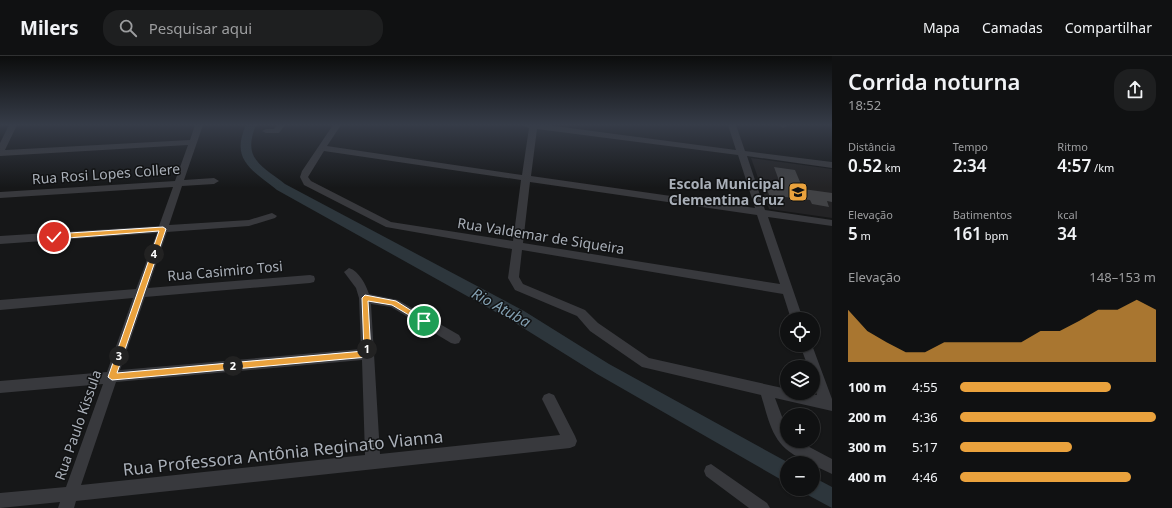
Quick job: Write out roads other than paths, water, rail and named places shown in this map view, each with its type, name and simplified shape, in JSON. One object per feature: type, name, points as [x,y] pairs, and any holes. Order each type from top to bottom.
[{"type":"street","points":[[0,152],[114,146]]},
{"type":"street","name":"Rua Paulo Kissula","points":[[66,508],[192,146]]},
{"type":"street","points":[[529,146],[513,278],[519,287],[581,313],[594,327],[646,363],[766,391],[830,404]]},
{"type":"street","points":[[709,146],[832,159]]},
{"type":"street","points":[[714,146],[832,165]]},
{"type":"street","points":[[740,146],[795,312]]},
{"type":"street","points":[[321,148],[832,223]]},
{"type":"street","name":"Rua Valdemar de Siqueira","points":[[321,148],[304,177],[307,183],[390,225],[787,290]]},
{"type":"street","name":"Rua Rosi Lopes Collere","points":[[0,195],[214,181]]},
{"type":"street","points":[[0,240],[249,223],[272,216]]},
{"type":"street","points":[[349,272],[361,286],[365,298],[373,462]]},
{"type":"street","name":"Rua Casimiro Tosi","points":[[0,305],[310,280]]},
{"type":"street","points":[[365,298],[394,303],[455,339]]},
{"type":"street","points":[[809,352],[830,404]]},
{"type":"street","points":[[0,387],[368,354]]},
{"type":"street","points":[[766,391],[780,433]]},
{"type":"street","name":"Rua Professora Antônia Reginato Vianna","points":[[0,501],[570,441],[549,400]]},
{"type":"street","points":[[795,448],[832,467]]},
{"type":"street","points":[[711,472],[762,508]]},
{"type":"waterway","name":"Rio Atuba","points":[[245,146],[247,154],[257,168],[281,187],[518,316],[603,369],[780,469]]},
{"type":"waterway","name":"Rio Atuba","points":[[820,491],[832,498]]},
{"type":"place","name":"Escola Municipal Clementina Cruz","points":[[798,192]]}]
